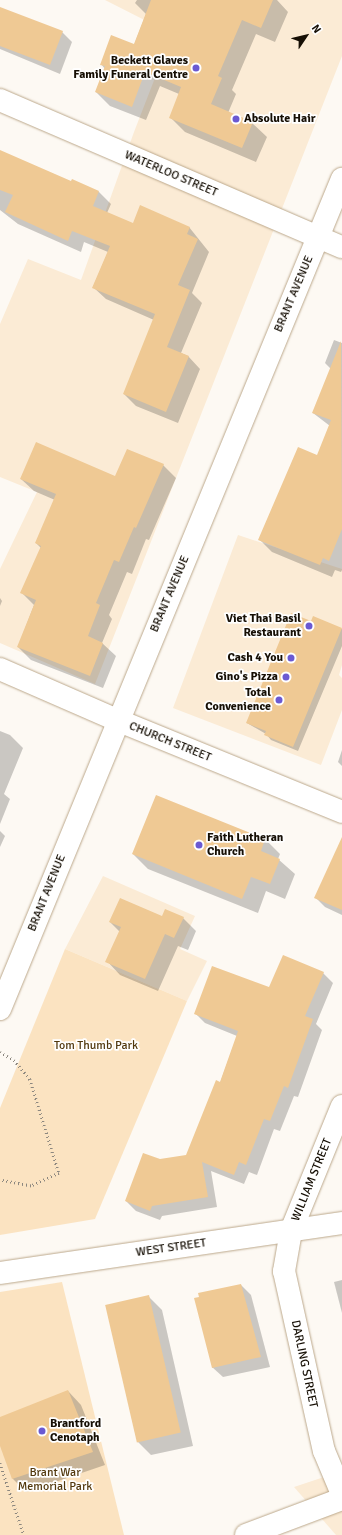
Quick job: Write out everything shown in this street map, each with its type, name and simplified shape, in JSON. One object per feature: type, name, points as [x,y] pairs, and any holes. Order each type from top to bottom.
[{"type":"street","name":"WATERLOO STREET","points":[[0,100],[342,247]]},
{"type":"street","name":"BRANT AVENUE","points":[[0,1009],[342,179]]},
{"type":"street","name":"CHURCH STREET","points":[[0,669],[118,720],[342,812]]},
{"type":"street","name":"WILLIAM STREET","points":[[291,1231],[342,1106]]},
{"type":"street","name":"WEST STREET","points":[[0,1273],[342,1223]]},
{"type":"street","name":"DARLING STREET","points":[[291,1231],[284,1271],[324,1451],[342,1494]]},
{"type":"street","points":[[246,1535],[342,1499]]},
{"type":"path","points":[[0,1052],[14,1060],[30,1079],[59,1173],[31,1186],[0,1180]]},
{"type":"path","points":[[0,1463],[24,1535]]},
{"type":"shaded area","points":[[105,0],[342,0],[342,56],[95,684],[0,643],[0,569],[37,492],[0,477],[0,324],[28,259],[81,280],[134,132],[172,34]]},
{"type":"shaded area","points":[[238,535],[342,569],[342,665],[339,675],[342,678],[342,710],[321,765],[173,708]]},
{"type":"shaded area","points":[[103,876],[195,916],[180,949],[207,961],[187,1001],[65,949]]},
{"type":"shaded area","points":[[342,1471],[342,1535],[336,1535],[294,1487]]},
{"type":"green space","name":"Tom Thumb Park","points":[[65,949],[187,1001],[95,1219],[0,1235],[0,1108]]},
{"type":"green space","name":"Brant War Memorial Park","points":[[62,1282],[124,1535],[0,1535],[0,1292]]},
{"type":"building","name":"Beckett Glaves Family Funeral Centre","points":[[151,0],[273,0],[261,28],[242,20],[218,76],[222,78],[211,104],[253,122],[242,148],[169,118],[181,87],[145,72],[132,107],[95,92],[105,66],[100,65],[111,35],[134,44]]},
{"type":"building","points":[[0,7],[63,31],[50,65],[0,46]]},
{"type":"building","points":[[0,150],[71,181],[72,179],[99,191],[93,206],[133,223],[140,205],[190,227],[187,234],[198,239],[178,285],[190,290],[167,347],[189,356],[166,412],[123,394],[155,314],[92,288],[110,246],[72,231],[68,241],[5,212],[13,195],[0,190]]},
{"type":"building","points":[[341,341],[342,529],[329,561],[323,558],[320,565],[258,540],[298,447],[317,455],[331,420],[312,413]]},
{"type":"building","points":[[36,442],[115,476],[127,449],[164,464],[136,528],[134,527],[119,562],[114,560],[96,603],[100,605],[88,636],[103,643],[90,676],[17,647],[36,600],[20,593],[41,546],[35,543],[56,494],[20,479]]},
{"type":"building","points":[[291,613],[311,621],[313,616],[342,628],[293,747],[264,735],[266,731],[246,723]]},
{"type":"building","name":"Faith Lutheran Church","points":[[156,795],[265,839],[261,851],[280,859],[270,884],[251,877],[242,899],[132,854]]},
{"type":"building","points":[[342,837],[342,910],[314,898]]},
{"type":"building","points":[[120,898],[162,916],[165,909],[184,917],[174,938],[165,934],[145,979],[105,962],[121,927],[109,922]]},
{"type":"building","points":[[283,955],[324,972],[305,1016],[313,1019],[288,1088],[284,1086],[270,1121],[264,1119],[246,1165],[239,1162],[234,1175],[202,1162],[208,1197],[152,1206],[150,1211],[125,1201],[143,1153],[160,1159],[186,1155],[216,1080],[220,1082],[238,1031],[194,1014],[212,966],[269,987]]},
{"type":"building","points":[[241,1284],[261,1357],[212,1368],[194,1298],[199,1297],[198,1293]]},
{"type":"building","points":[[149,1295],[181,1432],[137,1443],[105,1305]]},
{"type":"building","name":"Brantford Cenotaph","points":[[68,1390],[93,1452],[12,1479],[0,1446],[0,1417]]},
{"type":"place","name":"Beckett Glaves Family Funeral Centre","points":[[196,68]]},
{"type":"place","name":"Absolute Hair","points":[[236,119]]},
{"type":"place","name":"Viet Thai Basil Restaurant","points":[[309,626]]},
{"type":"place","name":"Cash 4 You","points":[[291,658]]},
{"type":"place","name":"Gino's Pizza","points":[[286,677]]},
{"type":"place","name":"Total Convenience","points":[[279,700]]},
{"type":"place","name":"Faith Lutheran Church","points":[[199,845]]},
{"type":"place","name":"Brantford Cenotaph","points":[[42,1431]]}]
